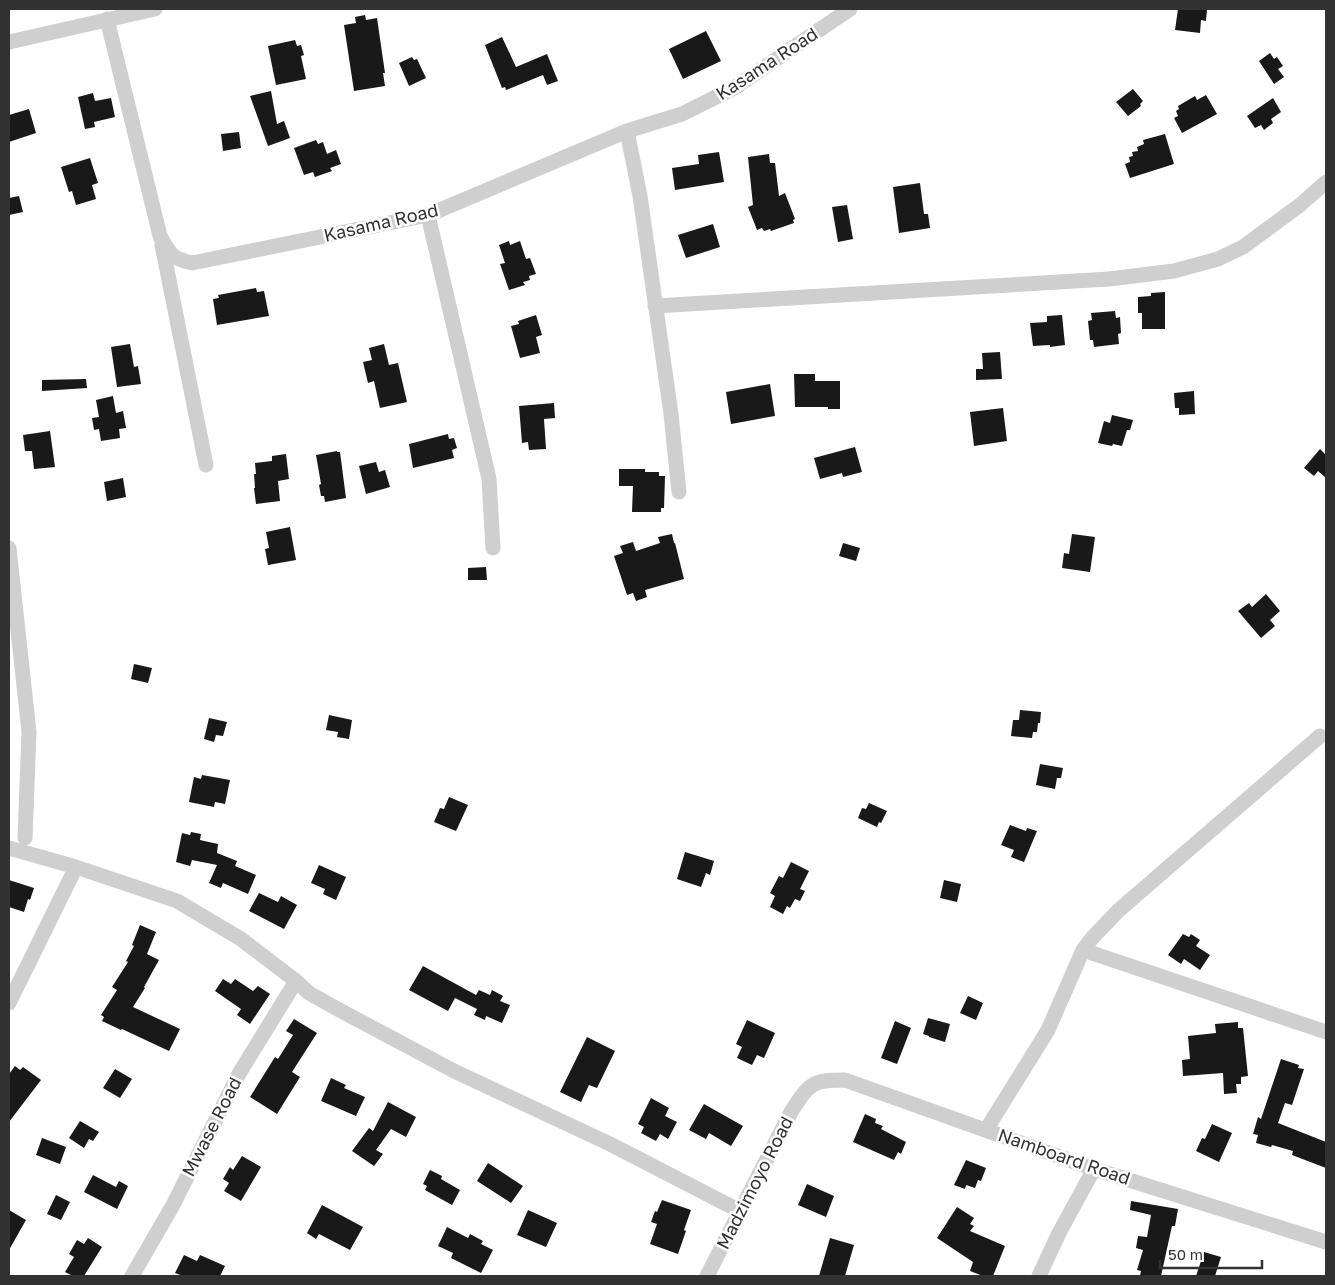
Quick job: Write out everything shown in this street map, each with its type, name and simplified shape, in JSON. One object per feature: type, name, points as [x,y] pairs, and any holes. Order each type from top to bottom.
[{"type":"street","points":[[9,42],[155,9]]},
{"type":"street","name":"Kasama Road","points":[[107,19],[160,236],[168,250],[178,260],[192,263],[428,216],[627,131],[682,114],[734,88],[850,9]]},
{"type":"street","points":[[627,131],[640,196],[671,414],[679,492]]},
{"type":"street","points":[[655,306],[1110,280],[1174,271],[1218,259],[1243,247],[1300,205],[1326,182]]},
{"type":"street","points":[[428,216],[489,479],[493,548]]},
{"type":"street","points":[[160,236],[206,465]]},
{"type":"street","points":[[9,548],[29,732],[25,838]]},
{"type":"street","points":[[986,1130],[1048,1030],[1083,950],[1093,936],[1119,910],[1320,736]]},
{"type":"street","points":[[9,848],[76,867],[178,901],[241,939],[309,993],[454,1072],[610,1144],[740,1211]]},
{"type":"street","points":[[9,1003],[76,867]]},
{"type":"street","points":[[1083,950],[1326,1032]]},
{"type":"street","name":"Mwase Road","points":[[132,1276],[173,1205],[240,1072],[296,981]]},
{"type":"street","name":"Namboard Road","points":[[805,1091],[814,1084],[824,1080],[844,1080],[1094,1170],[1326,1242]]},
{"type":"street","name":"Madzimoyo Road","points":[[707,1276],[791,1112],[805,1091]]},
{"type":"street","points":[[1039,1276],[1059,1233],[1094,1170]]},
{"type":"building","points":[[1178,9],[1207,9],[1206,21],[1201,20],[1200,33],[1175,30]]},
{"type":"building","points":[[365,15],[366,20],[377,18],[385,73],[383,73],[385,86],[354,91],[344,25],[356,23],[355,17]]},
{"type":"building","points":[[706,31],[721,61],[683,79],[669,49]]},
{"type":"building","points":[[502,37],[516,67],[547,54],[558,81],[547,85],[543,75],[506,90],[505,87],[502,88],[485,45]]},
{"type":"building","points":[[295,40],[297,46],[301,45],[304,55],[301,56],[306,79],[276,85],[268,46]]},
{"type":"building","points":[[1270,53],[1274,59],[1277,57],[1283,66],[1278,69],[1284,77],[1274,84],[1259,61]]},
{"type":"building","points":[[412,57],[414,60],[417,59],[426,78],[409,86],[399,63]]},
{"type":"building","points":[[1133,89],[1143,101],[1140,104],[1141,106],[1128,116],[1116,102]]},
{"type":"building","points":[[271,91],[277,124],[284,121],[290,138],[268,146],[250,96]]},
{"type":"building","points":[[93,93],[95,101],[111,98],[115,117],[94,122],[95,127],[85,129],[78,97]]},
{"type":"building","points":[[1206,95],[1217,114],[1182,133],[1174,118],[1178,116],[1176,111],[1179,109],[1178,106],[1195,96],[1197,100]]},
{"type":"building","points":[[1273,98],[1281,112],[1271,119],[1273,123],[1264,130],[1261,125],[1255,128],[1247,116]]},
{"type":"building","points":[[29,109],[36,133],[9,142],[9,115]]},
{"type":"building","points":[[239,132],[241,148],[223,151],[221,134]]},
{"type":"building","points":[[1165,134],[1174,164],[1130,178],[1125,164],[1130,162],[1129,157],[1133,156],[1132,152],[1138,151],[1137,147],[1144,144],[1143,140]]},
{"type":"building","points":[[316,140],[318,144],[323,142],[327,154],[336,150],[341,164],[330,168],[332,171],[315,177],[313,172],[304,175],[294,148]]},
{"type":"building","points":[[719,152],[724,182],[675,190],[672,168],[699,164],[698,155]]},
{"type":"building","points":[[769,154],[770,163],[775,163],[779,196],[785,193],[795,219],[793,220],[794,223],[771,231],[770,229],[764,231],[762,228],[757,230],[748,207],[753,205],[748,157]]},
{"type":"building","points":[[90,158],[98,183],[92,185],[96,199],[76,205],[72,191],[69,192],[61,167]]},
{"type":"building","points":[[920,183],[924,214],[928,214],[930,228],[899,233],[893,187]]},
{"type":"building","points":[[19,196],[23,212],[9,215],[9,198]]},
{"type":"building","points":[[847,205],[853,239],[838,242],[832,207]]},
{"type":"building","points":[[713,224],[720,247],[686,258],[678,235]]},
{"type":"building","points":[[509,241],[510,245],[520,241],[526,259],[530,258],[536,274],[529,276],[530,280],[523,282],[525,285],[509,290],[500,264],[505,263],[499,245]]},
{"type":"building","points":[[256,288],[257,292],[264,291],[269,316],[217,325],[213,299],[219,298],[218,295]]},
{"type":"building","points":[[1165,292],[1165,329],[1142,329],[1142,313],[1138,313],[1138,297],[1151,296],[1151,293]]},
{"type":"building","points":[[1115,311],[1116,318],[1120,317],[1121,333],[1118,334],[1119,344],[1094,347],[1093,340],[1090,340],[1088,321],[1092,320],[1091,313]]},
{"type":"building","points":[[536,315],[542,335],[536,337],[540,353],[520,358],[511,326],[519,324],[518,321]]},
{"type":"building","points":[[1062,315],[1065,345],[1050,347],[1050,345],[1033,346],[1030,323],[1047,322],[1047,316]]},
{"type":"building","points":[[130,344],[134,367],[138,366],[141,384],[117,387],[111,347]]},
{"type":"building","points":[[384,344],[389,365],[398,363],[407,402],[380,408],[374,381],[368,383],[363,362],[372,360],[369,348]]},
{"type":"building","points":[[1000,352],[1002,379],[976,380],[976,369],[983,369],[982,353]]},
{"type":"building","points":[[794,374],[815,374],[815,381],[840,381],[840,409],[795,407]]},
{"type":"building","points":[[86,379],[87,388],[42,391],[42,380]]},
{"type":"building","points":[[770,384],[775,416],[731,424],[726,392]]},
{"type":"building","points":[[1194,391],[1195,414],[1179,415],[1179,408],[1175,408],[1174,393]]},
{"type":"building","points":[[113,396],[116,413],[123,411],[126,428],[119,429],[120,438],[101,441],[99,429],[94,430],[92,418],[99,417],[96,400]]},
{"type":"building","points":[[554,403],[555,418],[544,419],[546,449],[529,450],[528,442],[522,443],[519,406]]},
{"type":"building","points":[[1003,408],[1007,441],[974,446],[970,412]]},
{"type":"building","points":[[1112,415],[1133,420],[1130,430],[1127,430],[1122,446],[1098,443],[1104,421],[1110,423]]},
{"type":"building","points":[[50,431],[55,467],[34,469],[32,451],[25,451],[23,435]]},
{"type":"building","points":[[448,434],[449,439],[454,438],[457,448],[452,450],[454,458],[413,468],[409,444]]},
{"type":"building","points":[[855,447],[862,472],[843,477],[842,473],[820,479],[814,458]]},
{"type":"building","points":[[1320,449],[1326,455],[1326,478],[1318,471],[1314,476],[1304,468]]},
{"type":"building","points":[[340,452],[346,498],[325,502],[324,496],[321,496],[316,455]]},
{"type":"building","points":[[286,454],[289,479],[278,481],[280,501],[256,504],[254,488],[255,463],[272,461],[272,456]]},
{"type":"building","points":[[376,462],[379,472],[385,470],[390,487],[366,494],[359,466]]},
{"type":"building","points":[[619,469],[645,469],[645,472],[659,472],[659,476],[665,476],[664,508],[661,508],[661,512],[632,512],[633,486],[619,486]]},
{"type":"building","points":[[123,478],[126,497],[107,501],[104,482]]},
{"type":"building","points":[[290,527],[296,560],[268,565],[265,549],[269,548],[266,532]]},
{"type":"building","points":[[672,534],[684,579],[645,590],[647,597],[636,601],[633,593],[627,595],[614,556],[623,553],[620,546],[633,542],[636,551],[660,543],[658,537]]},
{"type":"building","points":[[1072,534],[1095,537],[1090,572],[1062,568],[1064,553],[1069,554]]},
{"type":"building","points":[[843,543],[860,548],[856,561],[839,556]]},
{"type":"building","points":[[486,567],[487,580],[468,580],[468,568]]},
{"type":"building","points":[[1266,594],[1280,611],[1270,620],[1275,626],[1261,638],[1238,611],[1249,603],[1252,607]]},
{"type":"building","points":[[134,664],[152,668],[148,683],[131,679]]},
{"type":"building","points":[[1020,710],[1041,712],[1037,732],[1033,732],[1032,738],[1011,736],[1013,720],[1019,720]]},
{"type":"building","points":[[329,715],[352,720],[349,739],[337,737],[338,732],[326,730]]},
{"type":"building","points":[[209,718],[227,722],[223,736],[216,735],[214,742],[204,739]]},
{"type":"building","points":[[1040,764],[1063,768],[1061,778],[1057,778],[1055,789],[1036,785]]},
{"type":"building","points":[[202,775],[230,780],[225,804],[215,802],[214,807],[189,802],[194,777],[201,779]]},
{"type":"building","points":[[449,797],[468,805],[456,831],[434,822],[440,808],[444,809]]},
{"type":"building","points":[[869,803],[887,811],[877,827],[858,818],[862,808],[866,809]]},
{"type":"building","points":[[1010,825],[1026,831],[1027,828],[1037,831],[1024,862],[1011,857],[1014,850],[1001,845]]},
{"type":"building","points":[[191,832],[201,834],[200,840],[218,844],[217,853],[237,861],[235,866],[256,875],[248,894],[223,883],[221,888],[209,883],[217,865],[192,860],[190,866],[176,862],[182,833],[190,835]]},
{"type":"building","points":[[685,852],[714,861],[710,875],[706,873],[701,887],[677,879]]},
{"type":"building","points":[[791,862],[809,871],[800,889],[805,891],[800,901],[795,899],[790,908],[787,906],[783,914],[770,907],[775,896],[770,893],[779,876],[783,878]]},
{"type":"building","points":[[319,865],[346,877],[336,900],[323,894],[325,889],[311,883]]},
{"type":"building","points":[[9,880],[34,888],[24,912],[9,907]]},
{"type":"building","points":[[944,880],[961,884],[957,902],[940,898]]},
{"type":"building","points":[[259,893],[278,902],[281,896],[297,905],[284,929],[249,911]]},
{"type":"building","points":[[140,925],[156,932],[147,954],[159,960],[133,1007],[180,1029],[169,1051],[102,1021],[104,1017],[101,1015],[117,990],[112,987],[128,962],[126,961],[134,946],[132,945]]},
{"type":"building","points":[[1183,934],[1189,937],[1191,934],[1200,940],[1196,946],[1210,955],[1200,970],[1184,959],[1181,964],[1168,955]]},
{"type":"building","points":[[423,966],[476,995],[479,990],[490,995],[492,990],[503,996],[500,1001],[510,1005],[502,1023],[486,1016],[485,1020],[474,1015],[477,1009],[455,998],[448,1011],[409,990]]},
{"type":"building","points":[[223,979],[231,984],[235,979],[253,991],[258,986],[270,994],[250,1024],[237,1015],[241,1009],[215,991]]},
{"type":"building","points":[[968,996],[983,1003],[976,1020],[960,1013]]},
{"type":"building","points":[[928,1018],[950,1024],[945,1042],[923,1034]]},
{"type":"building","points":[[294,1019],[317,1033],[292,1072],[300,1077],[277,1114],[250,1097],[275,1057],[278,1059],[293,1035],[286,1031]]},
{"type":"building","points":[[747,1020],[775,1033],[764,1058],[757,1055],[752,1065],[737,1058],[742,1047],[736,1044]]},
{"type":"building","points":[[895,1021],[911,1028],[897,1064],[881,1058]]},
{"type":"building","points":[[1238,1022],[1238,1028],[1243,1028],[1248,1076],[1241,1077],[1241,1084],[1236,1084],[1237,1093],[1224,1094],[1223,1073],[1183,1076],[1182,1060],[1190,1059],[1188,1036],[1216,1033],[1215,1024]]},
{"type":"building","points":[[587,1037],[615,1051],[597,1088],[589,1085],[581,1102],[560,1092]]},
{"type":"building","points":[[1281,1059],[1299,1065],[1298,1068],[1304,1069],[1292,1105],[1285,1103],[1278,1123],[1326,1142],[1326,1168],[1292,1155],[1293,1151],[1256,1143],[1258,1135],[1253,1134],[1258,1117],[1261,1119]]},
{"type":"building","points":[[15,1066],[20,1070],[23,1067],[41,1080],[9,1122],[9,1074]]},
{"type":"building","points":[[115,1069],[132,1079],[120,1098],[103,1088]]},
{"type":"building","points":[[331,1078],[346,1085],[344,1088],[365,1097],[356,1116],[321,1101]]},
{"type":"building","points":[[651,1098],[669,1108],[665,1116],[677,1122],[668,1139],[660,1134],[656,1141],[641,1133],[644,1127],[638,1124]]},
{"type":"building","points":[[388,1102],[416,1117],[406,1137],[391,1129],[376,1150],[383,1154],[374,1166],[352,1151],[369,1128],[373,1131]]},
{"type":"building","points":[[704,1104],[743,1126],[731,1146],[709,1133],[706,1139],[689,1130]]},
{"type":"building","points":[[865,1114],[876,1119],[875,1123],[883,1126],[881,1129],[906,1142],[901,1154],[898,1152],[894,1160],[853,1142]]},
{"type":"building","points":[[80,1121],[99,1132],[93,1141],[89,1139],[84,1148],[69,1138]]},
{"type":"building","points":[[1212,1124],[1232,1133],[1219,1162],[1196,1151],[1202,1138],[1205,1139]]},
{"type":"building","points":[[42,1138],[66,1147],[60,1164],[36,1155]]},
{"type":"building","points":[[242,1156],[261,1167],[241,1201],[224,1191],[229,1183],[223,1179],[230,1167],[233,1170]]},
{"type":"building","points":[[966,1160],[986,1168],[981,1181],[978,1180],[975,1188],[966,1185],[965,1189],[954,1185]]},
{"type":"building","points":[[488,1163],[523,1186],[511,1203],[477,1181]]},
{"type":"building","points":[[430,1170],[442,1176],[441,1179],[460,1190],[452,1205],[425,1190],[427,1186],[423,1184]]},
{"type":"building","points":[[93,1175],[116,1187],[119,1181],[128,1186],[117,1209],[84,1192]]},
{"type":"building","points":[[807,1184],[834,1196],[826,1217],[798,1205]]},
{"type":"building","points":[[56,1195],[70,1202],[61,1220],[47,1214]]},
{"type":"building","points":[[662,1200],[691,1210],[678,1254],[650,1244],[657,1224],[651,1222]]},
{"type":"building","points":[[1131,1201],[1178,1209],[1175,1226],[1172,1226],[1161,1276],[1140,1276],[1141,1271],[1137,1270],[1143,1250],[1136,1248],[1138,1236],[1147,1237],[1151,1215],[1130,1210]]},
{"type":"building","points":[[322,1205],[363,1227],[350,1250],[319,1234],[316,1239],[307,1233]]},
{"type":"building","points":[[957,1207],[974,1218],[970,1224],[974,1226],[970,1231],[1005,1246],[993,1276],[983,1276],[970,1271],[973,1262],[937,1238]]},
{"type":"building","points":[[9,1210],[26,1220],[9,1250]]},
{"type":"building","points":[[528,1210],[557,1223],[546,1247],[517,1235]]},
{"type":"building","points":[[447,1227],[468,1238],[470,1234],[483,1241],[481,1244],[493,1250],[481,1273],[451,1258],[453,1253],[438,1246]]},
{"type":"building","points":[[88,1238],[102,1247],[84,1276],[73,1276],[65,1272],[74,1257],[69,1254],[77,1240],[84,1244]]},
{"type":"building","points":[[830,1238],[854,1245],[845,1276],[819,1276]]},
{"type":"building","points":[[1204,1252],[1221,1257],[1215,1276],[1196,1276]]},
{"type":"building","points":[[184,1255],[197,1261],[200,1255],[225,1266],[220,1276],[183,1276],[175,1273]]}]
